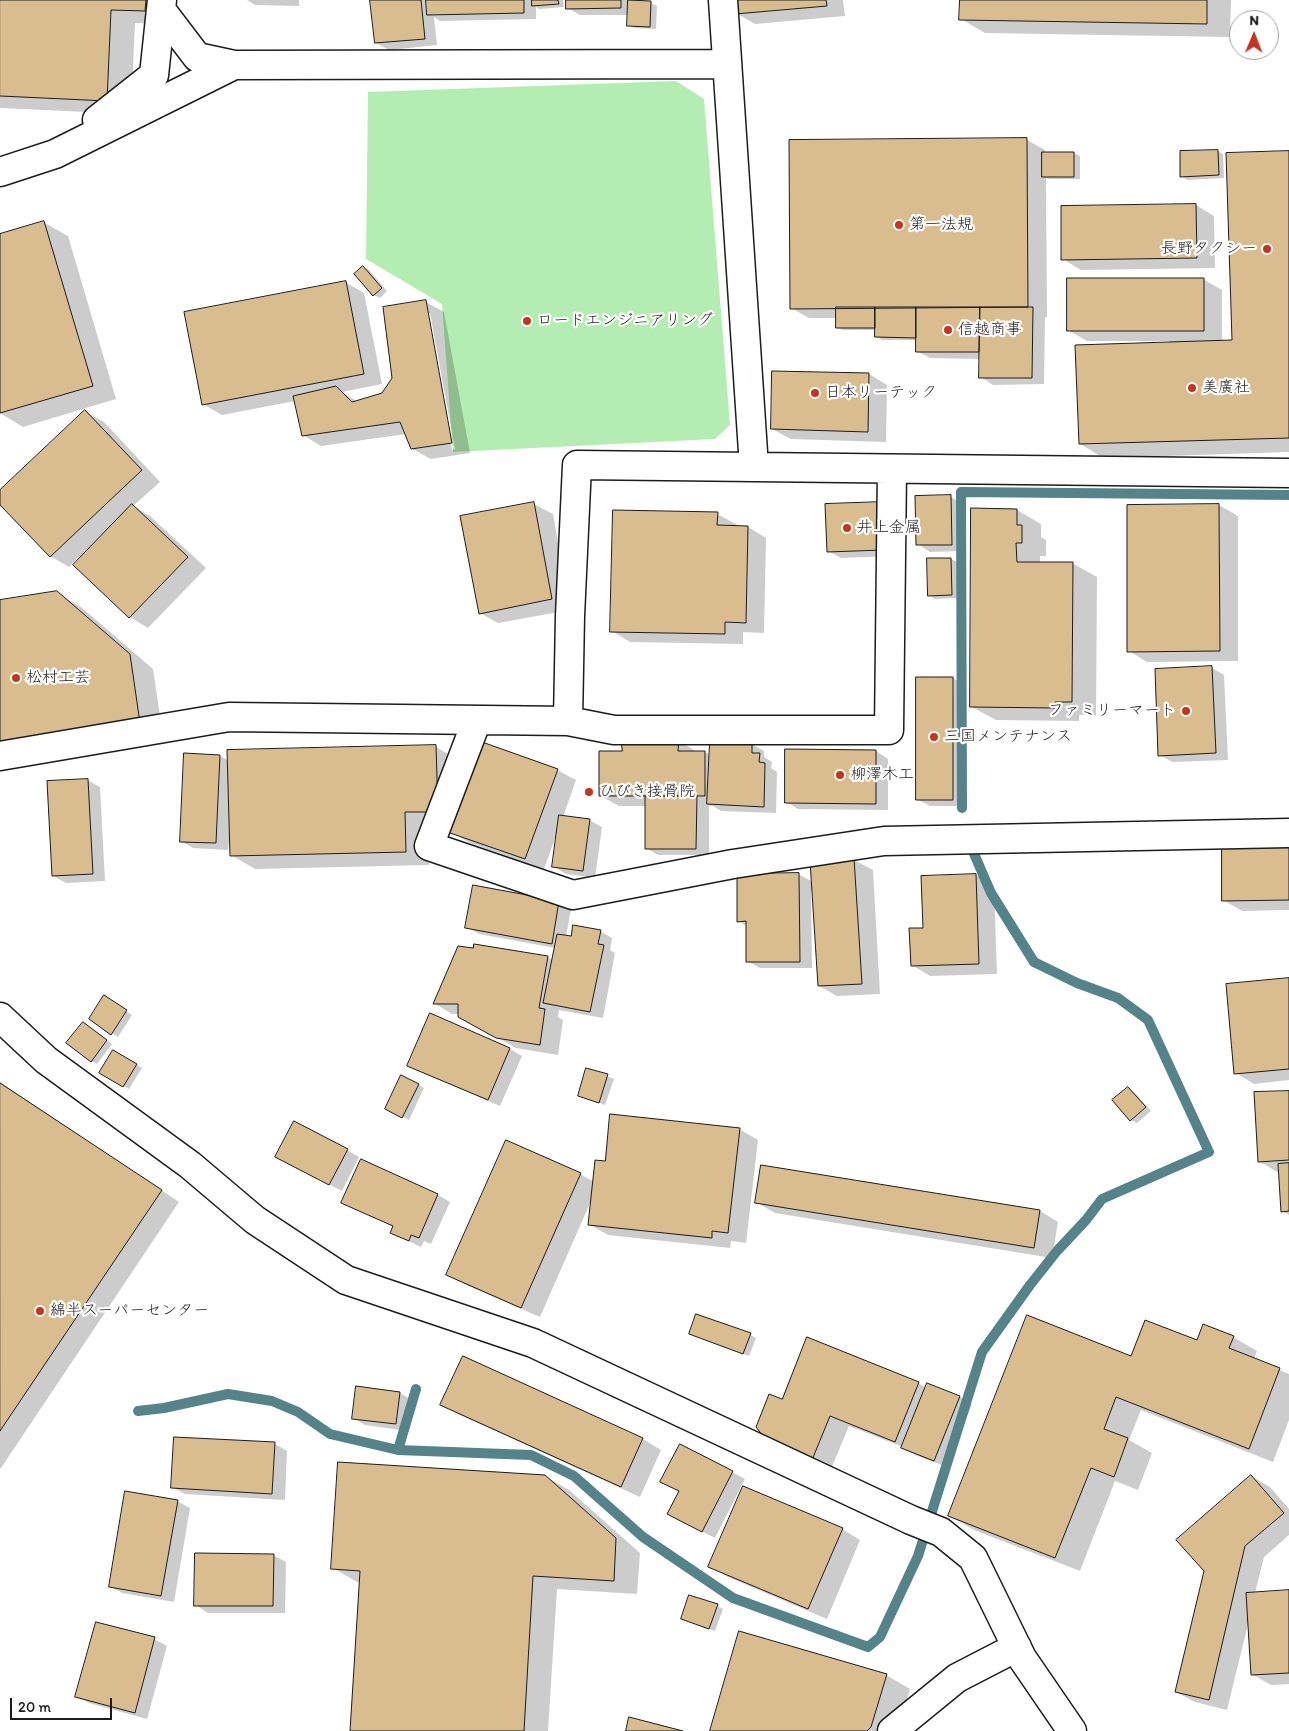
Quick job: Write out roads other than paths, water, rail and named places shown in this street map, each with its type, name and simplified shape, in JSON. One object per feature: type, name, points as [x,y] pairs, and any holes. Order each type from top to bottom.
[{"type":"street","points":[[723,0],[754,467]]},
{"type":"street","points":[[162,6],[197,57],[234,65],[727,64]]},
{"type":"street","points":[[55,154],[154,75],[162,6]]},
{"type":"street","points":[[0,172],[55,154],[234,65]]},
{"type":"street","points":[[568,721],[570,616],[577,466],[1289,473]]},
{"type":"street","points":[[0,756],[229,717],[568,721],[614,730],[889,730],[892,469]]},
{"type":"street","points":[[477,720],[429,846],[573,895],[733,864],[884,841],[1289,833]]},
{"type":"street","points":[[0,1017],[46,1060],[190,1165],[255,1220],[346,1280],[533,1343],[911,1520],[941,1532],[973,1558],[1022,1658],[1072,1731]]},
{"type":"street","points":[[892,1731],[957,1678],[1017,1647]]},
{"type":"waterway","points":[[962,808],[961,492],[1289,495]]},
{"type":"waterway","points":[[138,1411],[164,1408],[228,1394],[272,1401],[298,1412],[330,1434],[398,1450],[531,1455],[574,1476],[643,1537],[733,1598],[868,1647],[880,1637],[918,1556],[982,1352],[1030,1285],[1102,1199],[1209,1152],[1148,1020],[1118,998],[1077,983],[1034,962],[991,893],[972,849]]},
{"type":"waterway","points":[[398,1450],[416,1389]]},
{"type":"place","name":"第一法規","points":[[899,225]]},
{"type":"place","name":"長野タクシー","points":[[1267,249]]},
{"type":"place","name":"ロードエンジニアリング","points":[[527,321]]},
{"type":"place","name":"信越商事","points":[[948,330]]},
{"type":"place","name":"美廣社","points":[[1192,388]]},
{"type":"place","name":"日本リーテック","points":[[815,393]]},
{"type":"place","name":"井上金属","points":[[847,528]]},
{"type":"place","name":"松村工芸","points":[[16,678]]},
{"type":"place","name":"ファミリーマート","points":[[1186,711]]},
{"type":"place","name":"三国メンテナンス","points":[[934,737]]},
{"type":"place","name":"柳澤木工","points":[[840,775]]},
{"type":"place","name":"ひびき接骨院","points":[[589,792]]},
{"type":"place","name":"綿半スーパーセンター","points":[[40,1311]]}]
